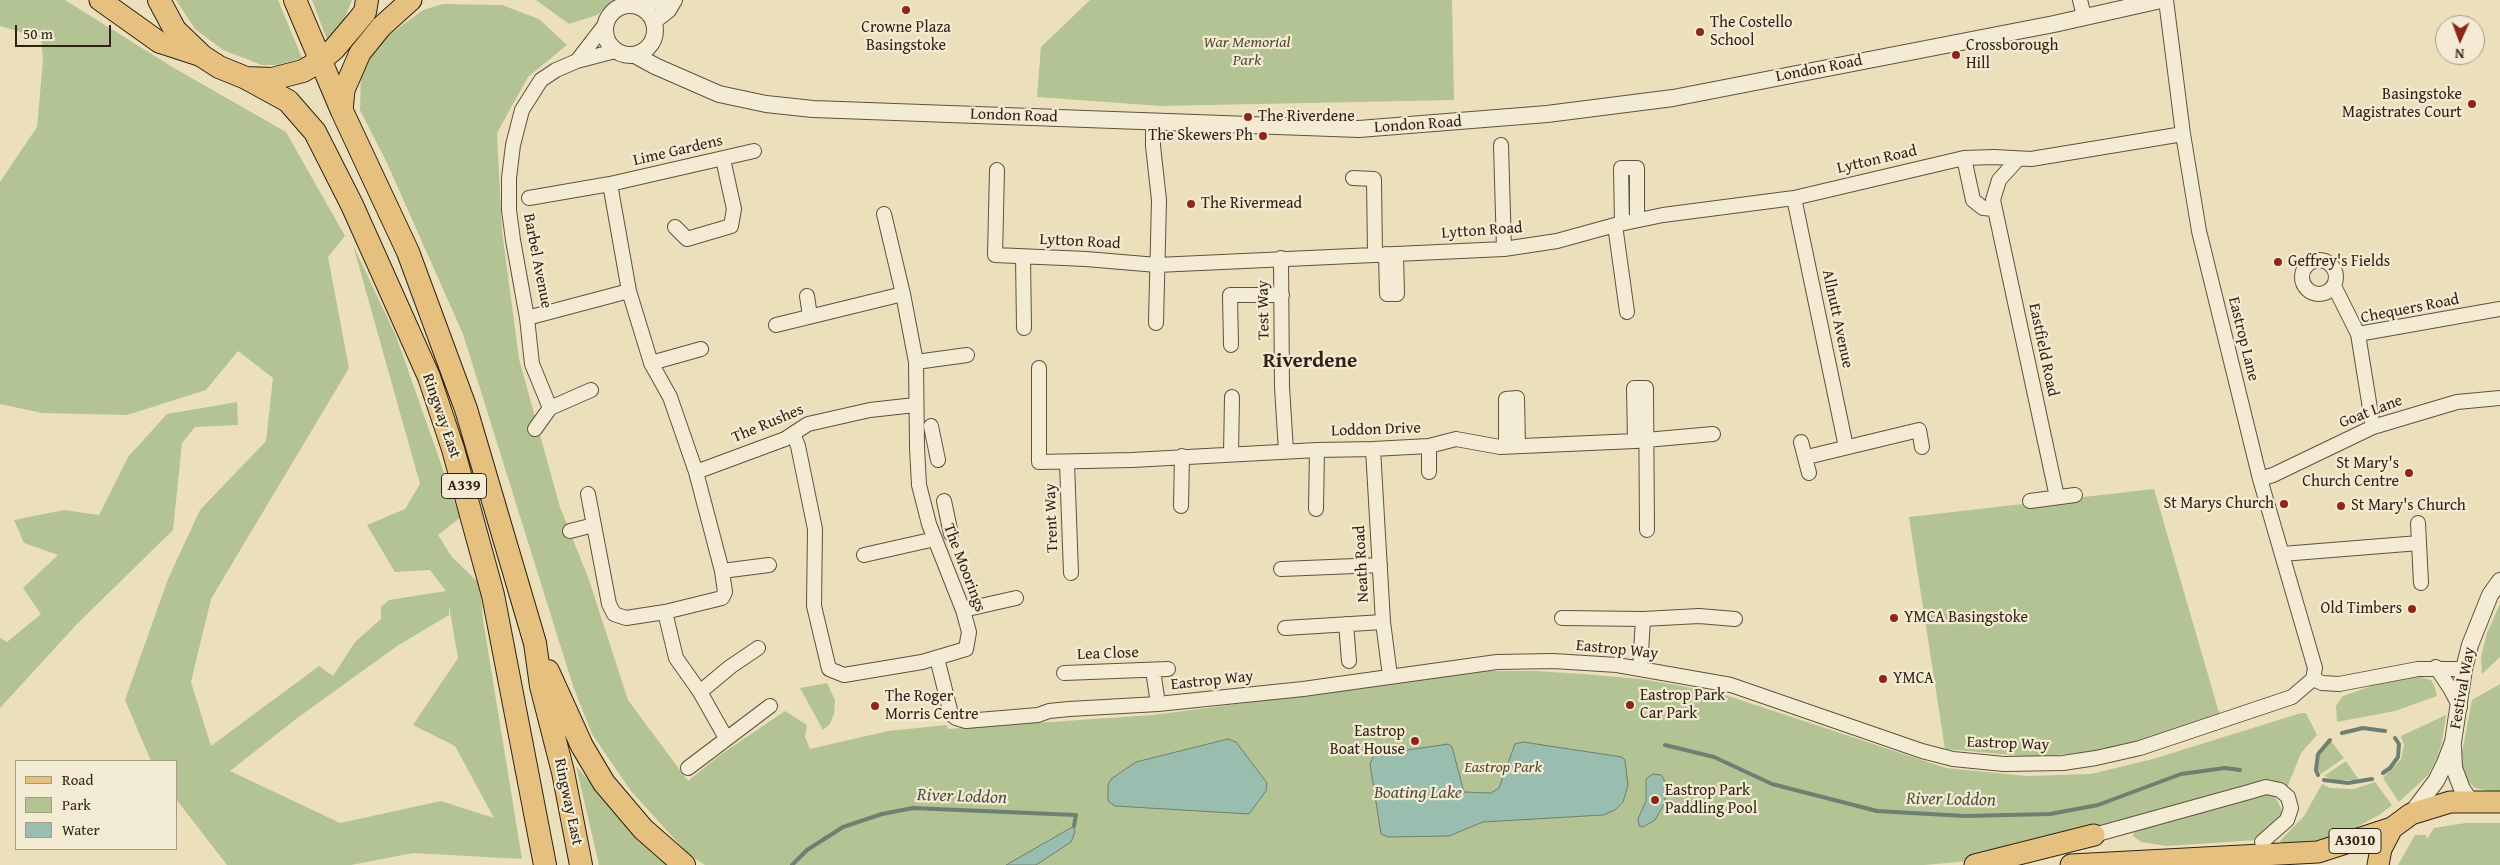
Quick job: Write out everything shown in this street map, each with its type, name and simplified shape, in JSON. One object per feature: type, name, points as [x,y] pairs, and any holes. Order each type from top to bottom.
[{"type":"highway","name":"Ringway East","points":[[158,0],[175,30],[202,56],[219,67],[282,96],[302,114],[315,132],[352,205],[429,377],[453,449],[493,595],[545,865]]},
{"type":"highway","name":"Ringway East","points":[[295,0],[342,111],[408,252],[441,336],[476,439],[535,643],[541,686],[563,772],[580,858]]},
{"type":"highway","points":[[246,78],[277,78],[303,71],[320,61],[341,42],[370,4]]},
{"type":"highway","points":[[535,643],[591,763],[643,829],[684,865]]},
{"type":"main road","points":[[100,0],[159,42],[202,56]]},
{"type":"main road","points":[[342,111],[344,90],[360,53],[381,27],[411,0]]},
{"type":"main road","points":[[2378,865],[2381,849],[2392,828],[2411,814],[2438,805],[2500,802]]},
{"type":"main road","name":"A3010","points":[[2071,865],[2318,852],[2392,828]]},
{"type":"main road","points":[[1975,865],[2094,835]]},
{"type":"street","points":[[660,0],[619,7],[611,12],[604,26],[605,38],[616,51],[622,54],[635,55],[650,46],[654,29],[674,0]]},
{"type":"street","name":"London Road","points":[[635,55],[705,90],[766,104],[813,109],[1154,121],[1263,127],[1359,129],[1547,114],[1673,98],[2082,8],[2161,0]]},
{"type":"street","name":"Eastrop Lane","points":[[2166,0],[2183,134],[2199,231],[2260,478],[2315,668],[2313,679]]},
{"type":"street","points":[[636,5],[646,10],[654,29],[661,58],[671,72]]},
{"type":"street","name":"Barbel Avenue","points":[[577,61],[604,26]]},
{"type":"street","name":"Barbel Avenue","points":[[616,51],[577,61],[556,70],[536,86],[522,110],[513,145],[509,178],[509,210],[527,318],[630,291]]},
{"type":"street","points":[[1154,121],[1153,146],[1159,200],[1156,323]]},
{"type":"street","points":[[1994,210],[1983,208],[1973,200],[1964,158],[2031,159],[2183,134]]},
{"type":"street","points":[[1501,145],[1504,249]]},
{"type":"street","name":"Lime Gardens","points":[[529,198],[610,184],[754,151]]},
{"type":"street","name":"Lytton Road","points":[[997,170],[995,255],[1086,259],[1156,265],[1504,249],[1557,241],[1637,220],[1794,198],[1964,158]]},
{"type":"street","points":[[675,227],[686,238],[731,226],[734,209],[723,159]]},
{"type":"street","name":"Eastfield Road","points":[[2018,159],[2005,171],[1996,185],[1994,210],[2057,497]]},
{"type":"street","points":[[1627,312],[1619,224],[1620,168],[1637,168],[1637,220]]},
{"type":"street","points":[[1353,178],[1374,179],[1386,254]]},
{"type":"street","points":[[588,494],[611,611],[618,616],[626,618],[665,612],[722,598],[725,592],[722,571],[696,472],[670,397],[651,363],[630,291],[610,184]]},
{"type":"street","name":"Allnutt Avenue","points":[[1794,198],[1846,447]]},
{"type":"street","name":"The Moorings","points":[[793,434],[798,446],[815,529],[814,606],[830,670],[844,675],[937,658],[966,649],[968,632],[963,610],[929,524],[919,485],[916,448],[916,362],[903,294],[884,214]]},
{"type":"street","points":[[1023,257],[1024,328]]},
{"type":"street","name":"Test Way","points":[[1281,258],[1282,387],[1286,451]]},
{"type":"street","points":[[2334,286],[2358,334]]},
{"type":"street","points":[[776,325],[903,294]]},
{"type":"street","points":[[1231,345],[1230,295],[1282,295]]},
{"type":"street","points":[[807,296],[810,316]]},
{"type":"street","name":"Chequers Road","points":[[2373,427],[2358,334],[2500,309]]},
{"type":"street","points":[[527,318],[532,364],[550,408]]},
{"type":"street","points":[[651,363],[701,349]]},
{"type":"street","points":[[916,362],[967,355]]},
{"type":"street","name":"Loddon Drive","points":[[1039,368],[1039,462],[1067,463],[1286,451],[1373,450],[1429,446],[1456,440],[1500,447],[1641,440],[1712,434]]},
{"type":"street","points":[[535,429],[550,408],[591,390]]},
{"type":"street","points":[[1231,454],[1232,397]]},
{"type":"street","name":"Goat Lane","points":[[2260,478],[2273,475],[2373,427],[2457,402],[2500,398]]},
{"type":"street","name":"The Rushes","points":[[696,472],[768,446],[793,434],[808,424],[870,410],[915,405]]},
{"type":"street","points":[[931,426],[938,460]]},
{"type":"street","points":[[1807,457],[1919,430],[1922,447]]},
{"type":"street","points":[[1641,440],[1647,530]]},
{"type":"street","points":[[1801,442],[1807,457],[1809,473]]},
{"type":"street","points":[[916,448],[934,444]]},
{"type":"street","points":[[1429,446],[1429,472]]},
{"type":"street","points":[[1316,509],[1317,450]]},
{"type":"street","name":"Neath Road","points":[[1373,450],[1383,622],[1390,676]]},
{"type":"street","points":[[1181,506],[1182,456]]},
{"type":"street","name":"Trent Way","points":[[1067,463],[1071,573]]},
{"type":"street","points":[[2030,501],[2075,495]]},
{"type":"street","points":[[944,501],[951,534]]},
{"type":"street","points":[[929,524],[947,516]]},
{"type":"street","points":[[2418,523],[2421,583]]},
{"type":"street","points":[[570,531],[594,525]]},
{"type":"street","points":[[864,554],[935,539]]},
{"type":"street","points":[[2282,554],[2419,543]]},
{"type":"street","points":[[722,571],[769,565]]},
{"type":"street","points":[[1280,570],[1380,566]]},
{"type":"street","name":"Festival Way","points":[[2411,814],[2436,781],[2453,742],[2460,707],[2464,669],[2476,626],[2490,595],[2500,581]]},
{"type":"street","points":[[963,610],[1016,598]]},
{"type":"street","points":[[665,612],[676,658],[700,692],[726,738]]},
{"type":"street","points":[[1562,618],[1643,619],[1699,616],[1735,619]]},
{"type":"street","points":[[1640,668],[1643,619]]},
{"type":"street","points":[[1285,628],[1383,622]]},
{"type":"street","points":[[1346,624],[1349,661]]},
{"type":"street","points":[[700,692],[730,667],[758,648]]},
{"type":"street","name":"Eastrop Way","points":[[937,658],[951,714],[960,720],[1038,715],[1049,711],[1069,709],[1158,704],[1303,689],[1390,676],[1518,661],[1553,661],[1640,668],[1731,685],[1922,751],[1953,759],[2004,764],[2063,763],[2140,748],[2292,697],[2313,679]]},
{"type":"street","points":[[2313,679],[2322,683],[2340,684],[2401,671],[2436,667],[2464,669]]},
{"type":"street","points":[[2436,667],[2460,707]]},
{"type":"street","name":"Lea Close","points":[[1153,670],[1158,704]]},
{"type":"street","name":"Lea Close","points":[[1064,673],[1168,670]]},
{"type":"street","points":[[688,768],[770,706]]},
{"type":"street","name":"Festival Way","points":[[2453,742],[2454,768],[2462,789],[2471,802]]},
{"type":"street","points":[[2094,835],[2249,792],[2266,788],[2280,790],[2288,798],[2291,808],[2287,820],[2262,842]]},
{"type":"green space","points":[[0,0],[65,0],[174,68],[286,132],[345,236],[328,257],[349,368],[211,599],[191,682],[211,746],[319,666],[333,676],[355,642],[381,619],[381,607],[389,600],[446,591],[430,570],[395,572],[367,525],[405,509],[420,484],[353,245],[396,336],[460,518],[438,535],[452,557],[480,584],[483,620],[522,859],[413,853],[351,865],[227,865],[178,802],[178,760],[151,760],[125,700],[168,579],[200,510],[266,441],[273,378],[238,351],[206,390],[127,415],[42,413],[0,404],[0,182],[37,127],[43,60],[41,38],[0,26]],"holes":[[[449,606],[458,658],[413,725],[455,746],[494,818],[441,801],[340,823],[230,771],[296,719],[397,646],[449,615]]]},
{"type":"green space","points":[[176,0],[278,0],[302,58],[278,65],[262,65],[223,50],[195,29]]},
{"type":"green space","points":[[312,0],[352,0],[344,20],[327,40]]},
{"type":"green space","points":[[536,0],[614,0],[597,15],[569,24]]},
{"type":"green space","name":"War Memorial Park","points":[[1090,0],[1452,0],[1454,100],[1161,106],[1037,97],[1041,47]]},
{"type":"green space","name":"Eastrop Park","points":[[443,4],[502,5],[539,19],[567,45],[528,77],[497,133],[502,231],[519,359],[560,507],[588,577],[628,700],[688,781],[720,755],[785,711],[807,725],[805,737],[810,749],[888,731],[947,725],[948,729],[1153,715],[1488,671],[1536,671],[1641,679],[1716,692],[1946,768],[2027,776],[2091,774],[2153,759],[2301,713],[2306,713],[2317,735],[2301,753],[2287,788],[1969,861],[1924,865],[705,865],[688,854],[631,791],[592,734],[573,686],[463,334],[387,163],[360,110],[361,70],[381,41],[423,10]]},
{"type":"green space","points":[[237,402],[238,425],[195,427],[182,443],[173,530],[77,624],[0,708],[0,638],[7,642],[41,614],[23,588],[58,555],[24,543],[14,520],[64,510],[99,515],[128,457],[167,414]]},
{"type":"green space","points":[[2154,489],[2220,716],[2110,750],[2034,757],[1945,749],[1909,517]]},
{"type":"green space","points":[[2500,604],[2500,657],[2482,674],[2481,657],[2487,633]]},
{"type":"green space","points":[[2417,676],[2431,680],[2437,696],[2395,711],[2337,722],[2336,706],[2343,696],[2377,684]]},
{"type":"green space","points":[[827,683],[835,700],[834,714],[830,724],[823,730],[800,688]]},
{"type":"green space","points":[[2500,684],[2500,793],[2475,788],[2469,782],[2463,768],[2462,752],[2472,700]]},
{"type":"green space","points":[[2446,715],[2442,742],[2436,760],[2428,775],[2399,802],[2383,778],[2401,759],[2404,745],[2401,736]]},
{"type":"green space","points":[[2331,741],[2344,758],[2321,774],[2318,769],[2320,753]]},
{"type":"green space","points":[[2346,761],[2359,780],[2335,780],[2324,776]]},
{"type":"green space","points":[[576,766],[653,854],[668,865],[599,865]]},
{"type":"green space","points":[[2375,782],[2392,805],[2379,815],[2353,829],[2322,840],[2282,844],[2280,841],[2304,816],[2322,784],[2330,788],[2354,789]]},
{"type":"green space","points":[[2273,793],[2283,816],[2258,840],[2167,846],[2141,842],[2133,836],[2134,832],[2234,798]]},
{"type":"green space","points":[[2466,823],[2500,823],[2500,865],[2398,865],[2415,835],[2426,835],[2427,839],[2434,828]]},
{"type":"water","points":[[1228,739],[1236,742],[1267,783],[1266,791],[1249,814],[1115,806],[1108,801],[1108,785],[1111,779],[1136,762]]},
{"type":"water","name":"Boating Lake","points":[[1523,742],[1622,757],[1625,760],[1628,785],[1623,802],[1615,810],[1603,815],[1483,822],[1449,836],[1388,837],[1381,834],[1370,764],[1374,755],[1448,744],[1452,747],[1464,792],[1491,793],[1499,788],[1515,744]]},
{"type":"water","name":"Eastrop Park Paddling Pool","points":[[1653,774],[1661,775],[1664,779],[1666,795],[1663,806],[1655,820],[1643,827],[1639,826],[1638,819],[1646,801],[1646,779]]},
{"type":"water","points":[[1074,826],[1075,832],[1071,842],[1036,865],[1006,865]]},
{"type":"waterway","points":[[2342,733],[2363,728],[2385,731]]},
{"type":"waterway","points":[[2383,773],[2390,768],[2398,757],[2399,744],[2395,738]]},
{"type":"waterway","points":[[2318,775],[2316,770],[2318,754],[2330,740]]},
{"type":"waterway","name":"River Loddon","points":[[1665,745],[1714,757],[1772,784],[1877,811],[1965,816],[2050,814],[2098,805],[2181,774],[2225,768],[2240,770]]},
{"type":"waterway","points":[[2324,780],[2348,783],[2372,779]]},
{"type":"waterway","name":"River Loddon","points":[[792,865],[807,850],[843,827],[882,814],[913,808],[1076,815],[1074,826]]},
{"type":"place","name":"Crowne Plaza Basingstoke","points":[[906,10]]},
{"type":"place","name":"The Costello School","points":[[1700,32]]},
{"type":"place","name":"Crossborough Hill","points":[[1956,55]]},
{"type":"place","name":"Basingstoke Magistrates Court","points":[[2472,104]]},
{"type":"place","name":"The Riverdene","points":[[1248,117]]},
{"type":"place","name":"The Skewers Ph","points":[[1263,136]]},
{"type":"place","name":"The Rivermead","points":[[1191,204]]},
{"type":"place","name":"Geffrey's Fields","points":[[2278,262]]},
{"type":"place","name":"St Mary's Church Centre","points":[[2409,473]]},
{"type":"place","name":"St Marys Church","points":[[2284,504]]},
{"type":"place","name":"St Mary's Church","points":[[2341,506]]},
{"type":"place","name":"Old Timbers","points":[[2412,609]]},
{"type":"place","name":"YMCA Basingstoke","points":[[1894,618]]},
{"type":"place","name":"YMCA","points":[[1883,679]]},
{"type":"place","name":"Eastrop Park Car Park","points":[[1630,705]]},
{"type":"place","name":"The Roger Morris Centre","points":[[875,706]]},
{"type":"place","name":"Eastrop Boat House","points":[[1415,741]]},
{"type":"place","name":"Eastrop Park Paddling Pool","points":[[1655,800]]},
{"type":"district","name":"Riverdene","points":[[1310,362]]}]
